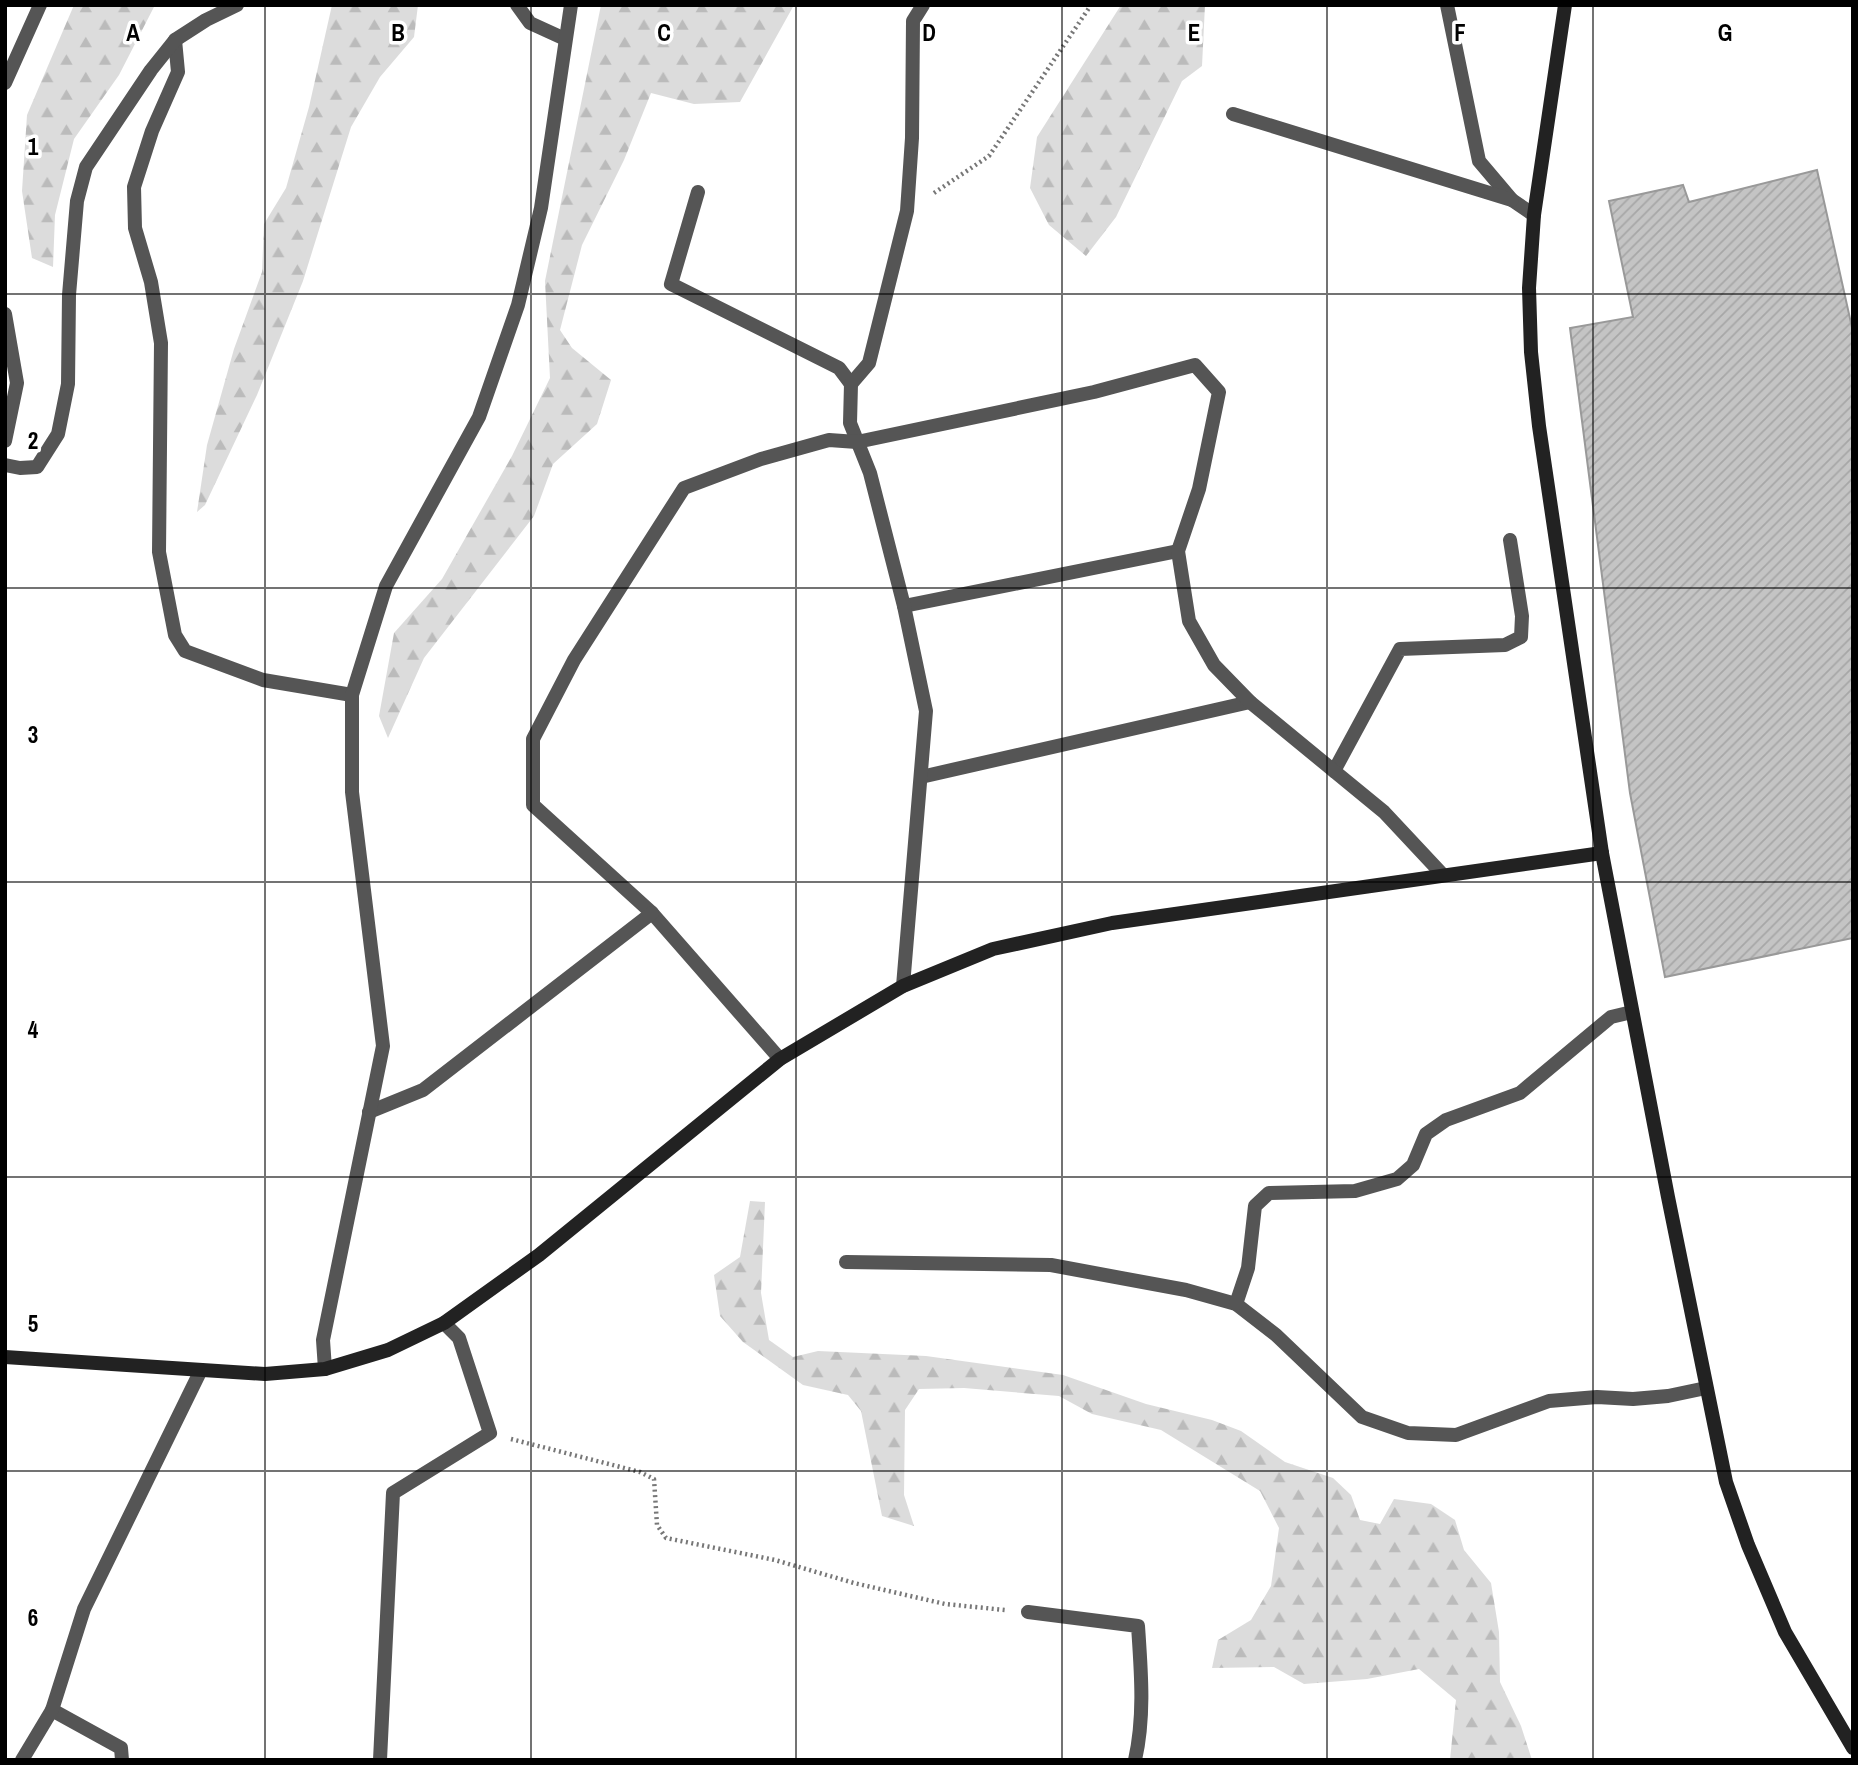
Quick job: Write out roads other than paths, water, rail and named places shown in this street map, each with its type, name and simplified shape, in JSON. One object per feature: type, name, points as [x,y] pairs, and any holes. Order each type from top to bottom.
[{"type":"street","points":[[5,83],[40,5]]},
{"type":"street","points":[[5,466],[37,467],[58,434],[68,384],[69,295],[76,201],[86,167],[151,70],[175,40],[206,20],[237,5]]},
{"type":"street","points":[[517,5],[530,23],[565,39]]},
{"type":"street","points":[[325,1369],[323,1340],[383,1046],[352,792],[352,695],[386,586],[479,417],[519,305],[541,208],[571,5]]},
{"type":"street","points":[[851,384],[869,363],[907,211],[912,138],[913,21],[923,5]]},
{"type":"street","points":[[1447,5],[1479,161],[1511,200]]},
{"type":"street","points":[[1565,5],[1534,215],[1529,288],[1534,376],[1602,853],[1726,1482],[1748,1545],[1785,1632],[1853,1748]]},
{"type":"street","points":[[175,40],[178,72],[152,131],[134,187],[135,228],[151,282],[161,343],[159,552],[175,635],[185,651],[263,680],[352,695]]},
{"type":"street","points":[[1233,114],[1511,200],[1534,215]]},
{"type":"street","points":[[698,192],[671,284],[839,368],[851,384],[850,423],[870,473],[904,606],[926,710],[903,986]]},
{"type":"street","points":[[5,314],[17,383],[5,441]]},
{"type":"street","points":[[780,1059],[652,912],[533,805],[533,739],[574,660],[684,488],[761,459],[829,440],[857,442],[1094,391],[1195,365],[1219,392],[1199,489],[1178,551],[1189,621],[1214,665],[1250,702],[1384,812],[1443,874]]},
{"type":"street","points":[[1334,771],[1399,649],[1505,645],[1521,637],[1522,616],[1510,540]]},
{"type":"street","points":[[904,606],[1178,551]]},
{"type":"street","points":[[921,777],[1250,702]]},
{"type":"street","points":[[5,1357],[265,1374],[325,1369],[388,1350],[444,1322],[539,1255],[780,1059],[903,986],[993,949],[1112,923],[1602,853]]},
{"type":"street","points":[[369,1112],[423,1090],[652,912]]},
{"type":"street","points":[[1236,1304],[1248,1268],[1255,1206],[1269,1193],[1355,1191],[1397,1179],[1413,1165],[1426,1134],[1446,1120],[1520,1093],[1611,1017],[1632,1012]]},
{"type":"street","points":[[846,1262],[1051,1265],[1186,1290],[1236,1304],[1276,1335],[1363,1417],[1408,1433],[1456,1435],[1549,1401],[1597,1396],[1633,1399],[1706,1388]]},
{"type":"street","points":[[380,1760],[393,1493],[490,1433],[459,1338],[444,1322]]},
{"type":"street","points":[[22,1760],[52,1710],[83,1609],[201,1370]]},
{"type":"street","points":[[1028,1612],[1138,1626],[1142,1693],[1140,1741],[1135,1760]]},
{"type":"street","points":[[52,1710],[121,1748],[122,1760]]}]
